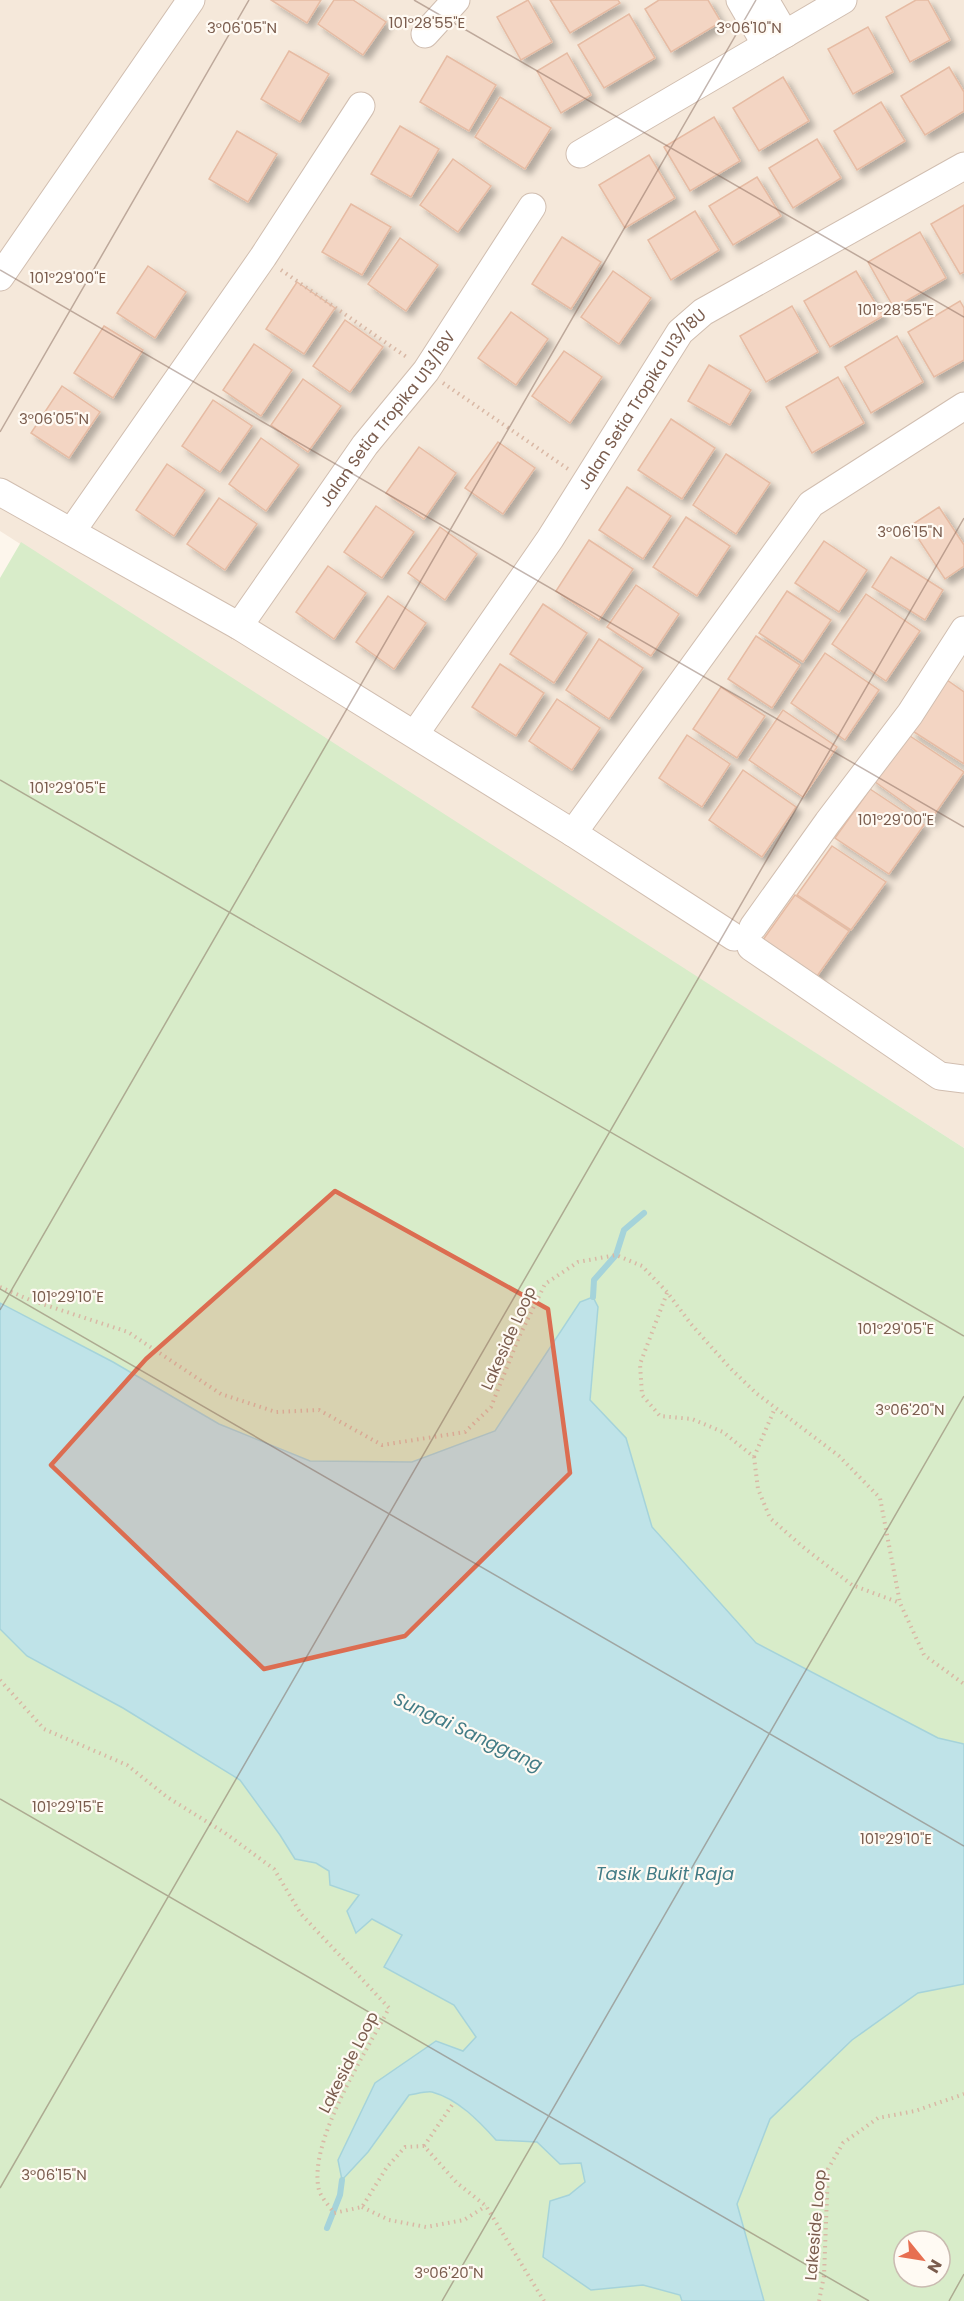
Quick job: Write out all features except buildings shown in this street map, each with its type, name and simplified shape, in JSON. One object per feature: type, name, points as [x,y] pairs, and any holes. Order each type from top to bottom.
[{"type":"street","points":[[0,277],[191,0]]},
{"type":"street","points":[[425,34],[456,0]]},
{"type":"street","points":[[740,0],[776,39]]},
{"type":"street","points":[[765,0],[776,39]]},
{"type":"street","points":[[580,154],[843,0]]},
{"type":"street","points":[[72,531],[263,257],[361,106]]},
{"type":"street","name":"Jalan Setia Tropika U13/18U","points":[[415,734],[550,539],[680,332],[703,312],[964,166]]},
{"type":"street","name":"Jalan Setia Tropika U13/18V","points":[[239,626],[365,445],[426,371],[532,207]]},
{"type":"street","points":[[573,833],[810,504],[964,406]]},
{"type":"street","points":[[0,492],[239,626],[573,833],[746,937],[940,1076],[964,1079]]},
{"type":"street","points":[[746,937],[828,822],[910,714],[964,630]]},
{"type":"path","points":[[263,257],[586,481]]},
{"type":"path","name":"Lakeside Loop","points":[[0,1287],[30,1300],[128,1332],[221,1394],[276,1412],[319,1410],[382,1445],[465,1432],[491,1407],[519,1337],[545,1284],[578,1262],[616,1255],[642,1266],[667,1292],[690,1324],[730,1368],[775,1408],[839,1456],[880,1498],[900,1603],[924,1655],[964,1684]]},
{"type":"path","points":[[667,1292],[640,1364],[642,1395],[660,1416],[692,1419],[723,1432],[754,1457]]},
{"type":"path","points":[[775,1408],[754,1457],[758,1489],[770,1518],[852,1585],[900,1603]]},
{"type":"path","name":"Lakeside Loop","points":[[0,1680],[44,1730],[128,1765],[167,1797],[225,1833],[274,1869],[301,1914],[389,2008],[330,2120],[317,2163],[319,2191],[334,2213],[362,2207]]},
{"type":"path","name":"Lakeside Loop","points":[[819,2301],[824,2276],[828,2169],[843,2143],[878,2118],[915,2111],[964,2094]]},
{"type":"path","points":[[424,2146],[452,2104]]},
{"type":"path","points":[[424,2146],[405,2147],[387,2167],[362,2207],[389,2220],[426,2227],[464,2220],[486,2206]]},
{"type":"path","points":[[424,2146],[457,2183],[486,2206],[544,2301]]},
{"type":"highlighted area","points":[[335,1191],[548,1309],[570,1473],[405,1636],[264,1669],[51,1465],[146,1359]]},
{"type":"shaded area","points":[[0,0],[964,0],[964,1148],[0,531]]},
{"type":"green space","points":[[21,542],[964,1148],[964,1744],[938,1738],[756,1643],[652,1527],[626,1438],[590,1400],[598,1307],[580,1302],[495,1431],[412,1462],[310,1461],[219,1424],[113,1362],[0,1303],[0,578]]},
{"type":"green space","points":[[0,1629],[27,1656],[123,1708],[240,1780],[295,1859],[316,1863],[329,1871],[330,1885],[359,1895],[357,1933],[372,1919],[402,1935],[384,1967],[454,2005],[476,2037],[463,2052],[436,2041],[342,2180],[368,2152],[409,2095],[432,2092],[459,2106],[496,2140],[537,2142],[560,2164],[581,2163],[585,2182],[569,2195],[591,2290],[643,2285],[680,2295],[682,2301],[0,2301]]},
{"type":"green space","points":[[964,1984],[964,2301],[764,2301],[737,2204],[770,2119],[852,2040],[918,1993]]},
{"type":"water","name":"Tasik Bukit Raja","points":[[593,1297],[598,1307],[590,1400],[626,1438],[652,1527],[756,1643],[938,1738],[964,1744],[964,1984],[918,1993],[852,2040],[770,2119],[737,2204],[764,2301],[682,2301],[680,2295],[643,2285],[591,2290],[543,2257],[550,2201],[569,2195],[585,2182],[581,2163],[560,2164],[537,2142],[496,2140],[459,2105],[432,2092],[409,2095],[368,2152],[342,2180],[338,2160],[375,2083],[436,2041],[463,2051],[476,2037],[454,2005],[384,1967],[402,1935],[372,1919],[356,1933],[347,1911],[359,1895],[330,1885],[329,1871],[316,1863],[295,1859],[240,1780],[123,1708],[27,1656],[0,1629],[0,1303],[113,1362],[219,1424],[310,1461],[412,1462],[495,1431],[580,1302]]},
{"type":"waterway","points":[[593,1297],[594,1280],[616,1255],[624,1230],[644,1213]]},
{"type":"waterway","points":[[327,2228],[340,2195],[342,2180]]},
{"type":"water label","name":"Sungai Sanggang","points":[[468,1732]]}]
